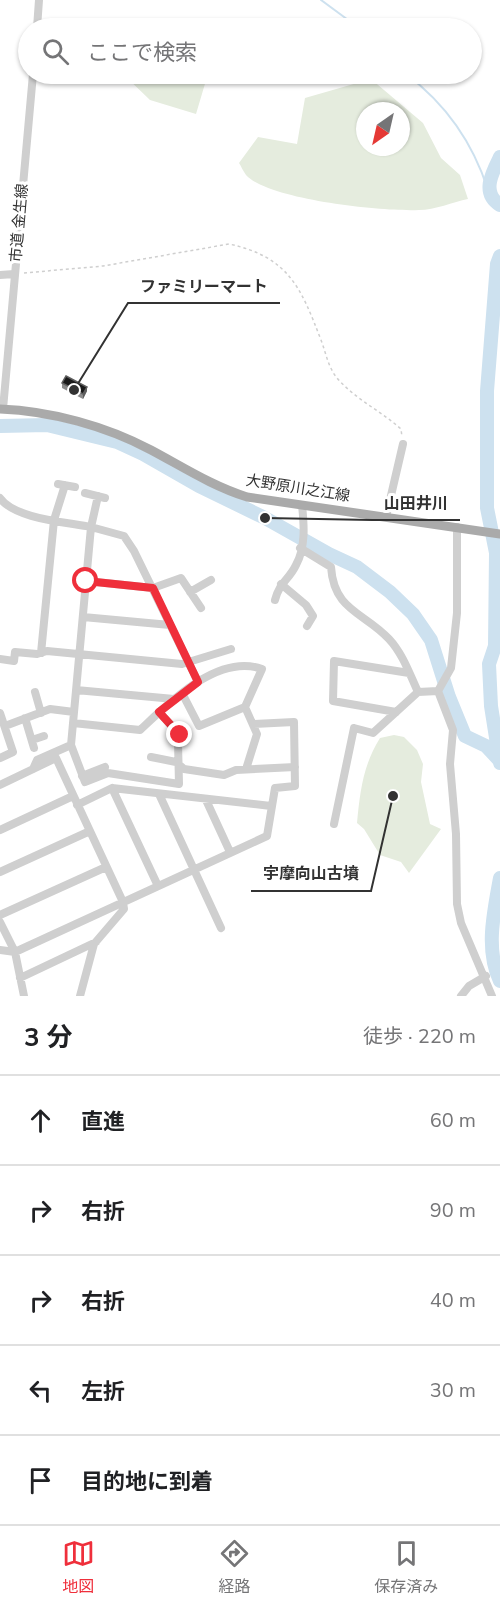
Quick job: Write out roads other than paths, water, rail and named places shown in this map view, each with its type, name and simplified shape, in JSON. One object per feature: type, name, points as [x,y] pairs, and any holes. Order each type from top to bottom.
[{"type":"main road","name":"大野原川之江線","points":[[2,409],[54,415],[111,433],[152,450],[233,493],[500,534]]},
{"type":"street","points":[[38,18],[39,0]]},
{"type":"street","name":"市道 金生線","points":[[2,409],[2,382],[32,84]]},
{"type":"street","points":[[0,275],[14,274]]},
{"type":"street","points":[[386,517],[403,444]]},
{"type":"street","points":[[41,653],[54,520],[62,485],[75,487]]},
{"type":"street","points":[[85,494],[101,497],[91,527],[71,745],[84,782],[108,773],[179,784],[179,739],[159,712]]},
{"type":"street","points":[[0,498],[9,508],[124,536],[153,588],[198,682]]},
{"type":"street","points":[[275,600],[281,584],[298,563],[305,533],[302,505]]},
{"type":"street","points":[[438,691],[452,668],[457,613],[457,527]]},
{"type":"street","points":[[300,548],[331,567],[332,582],[340,600],[389,639],[418,692]]},
{"type":"street","points":[[86,581],[153,588],[181,578],[201,608]]},
{"type":"street","points":[[190,592],[211,580]]},
{"type":"street","points":[[281,584],[306,605],[313,616],[307,626]]},
{"type":"street","points":[[83,618],[170,625]]},
{"type":"street","points":[[0,659],[14,661],[15,652],[41,653],[47,651],[182,664],[231,649]]},
{"type":"street","points":[[396,712],[333,701],[334,661],[409,674]]},
{"type":"street","points":[[73,723],[140,730],[174,699],[182,693],[198,682],[231,667],[250,665],[262,669],[245,707],[199,726],[182,693]]},
{"type":"street","points":[[76,690],[174,699]]},
{"type":"street","points":[[334,824],[354,728],[373,733],[418,692],[438,691]]},
{"type":"street","points":[[438,691],[453,730],[450,764],[456,834],[457,904],[466,936],[486,976],[492,996]]},
{"type":"street","points":[[34,692],[41,713]]},
{"type":"street","points":[[245,707],[257,734],[247,766]]},
{"type":"street","points":[[5,726],[50,709],[74,712]]},
{"type":"street","points":[[0,714],[13,752],[0,758]]},
{"type":"street","points":[[25,718],[33,744],[44,736]]},
{"type":"street","points":[[0,950],[15,952],[267,836],[275,788],[296,786],[294,722],[253,724]]},
{"type":"street","points":[[33,769],[37,760],[71,745]]},
{"type":"street","points":[[151,757],[179,764],[184,769],[224,775],[236,770],[295,767]]},
{"type":"street","points":[[0,784],[56,758],[123,902],[124,909],[96,942],[80,996]]},
{"type":"street","points":[[82,777],[105,767]]},
{"type":"street","points":[[77,805],[112,788],[271,806]]},
{"type":"street","points":[[112,788],[158,886]]},
{"type":"street","points":[[159,794],[221,928]]},
{"type":"street","points":[[0,830],[73,796]]},
{"type":"street","points":[[206,800],[230,852]]},
{"type":"street","points":[[0,872],[90,831]]},
{"type":"street","points":[[0,915],[106,867]]},
{"type":"street","points":[[0,922],[15,952],[24,996]]},
{"type":"street","points":[[20,978],[96,942]]},
{"type":"street","points":[[461,996],[469,986],[486,976]]},
{"type":"waterway","points":[[321,0],[345,18]]},
{"type":"waterway","points":[[418,84],[446,111],[466,141],[488,190]]},
{"type":"waterway","points":[[500,157],[490,182],[491,195],[500,205]]},
{"type":"waterway","points":[[500,256],[497,264],[487,391],[487,508],[496,553],[495,646],[489,664],[491,706],[500,763]]},
{"type":"waterway","points":[[0,426],[47,425],[117,442],[357,567],[390,592],[413,614],[431,640],[449,697],[465,736],[486,746],[500,761]]},
{"type":"waterway","points":[[500,878],[492,930],[495,969],[500,981]]},
{"type":"place","name":"ファミリーマート","points":[[74,390]]},
{"type":"place","name":"山田井川","points":[[265,518]]},
{"type":"place","name":"宇摩向山古墳","points":[[393,796]]}]
